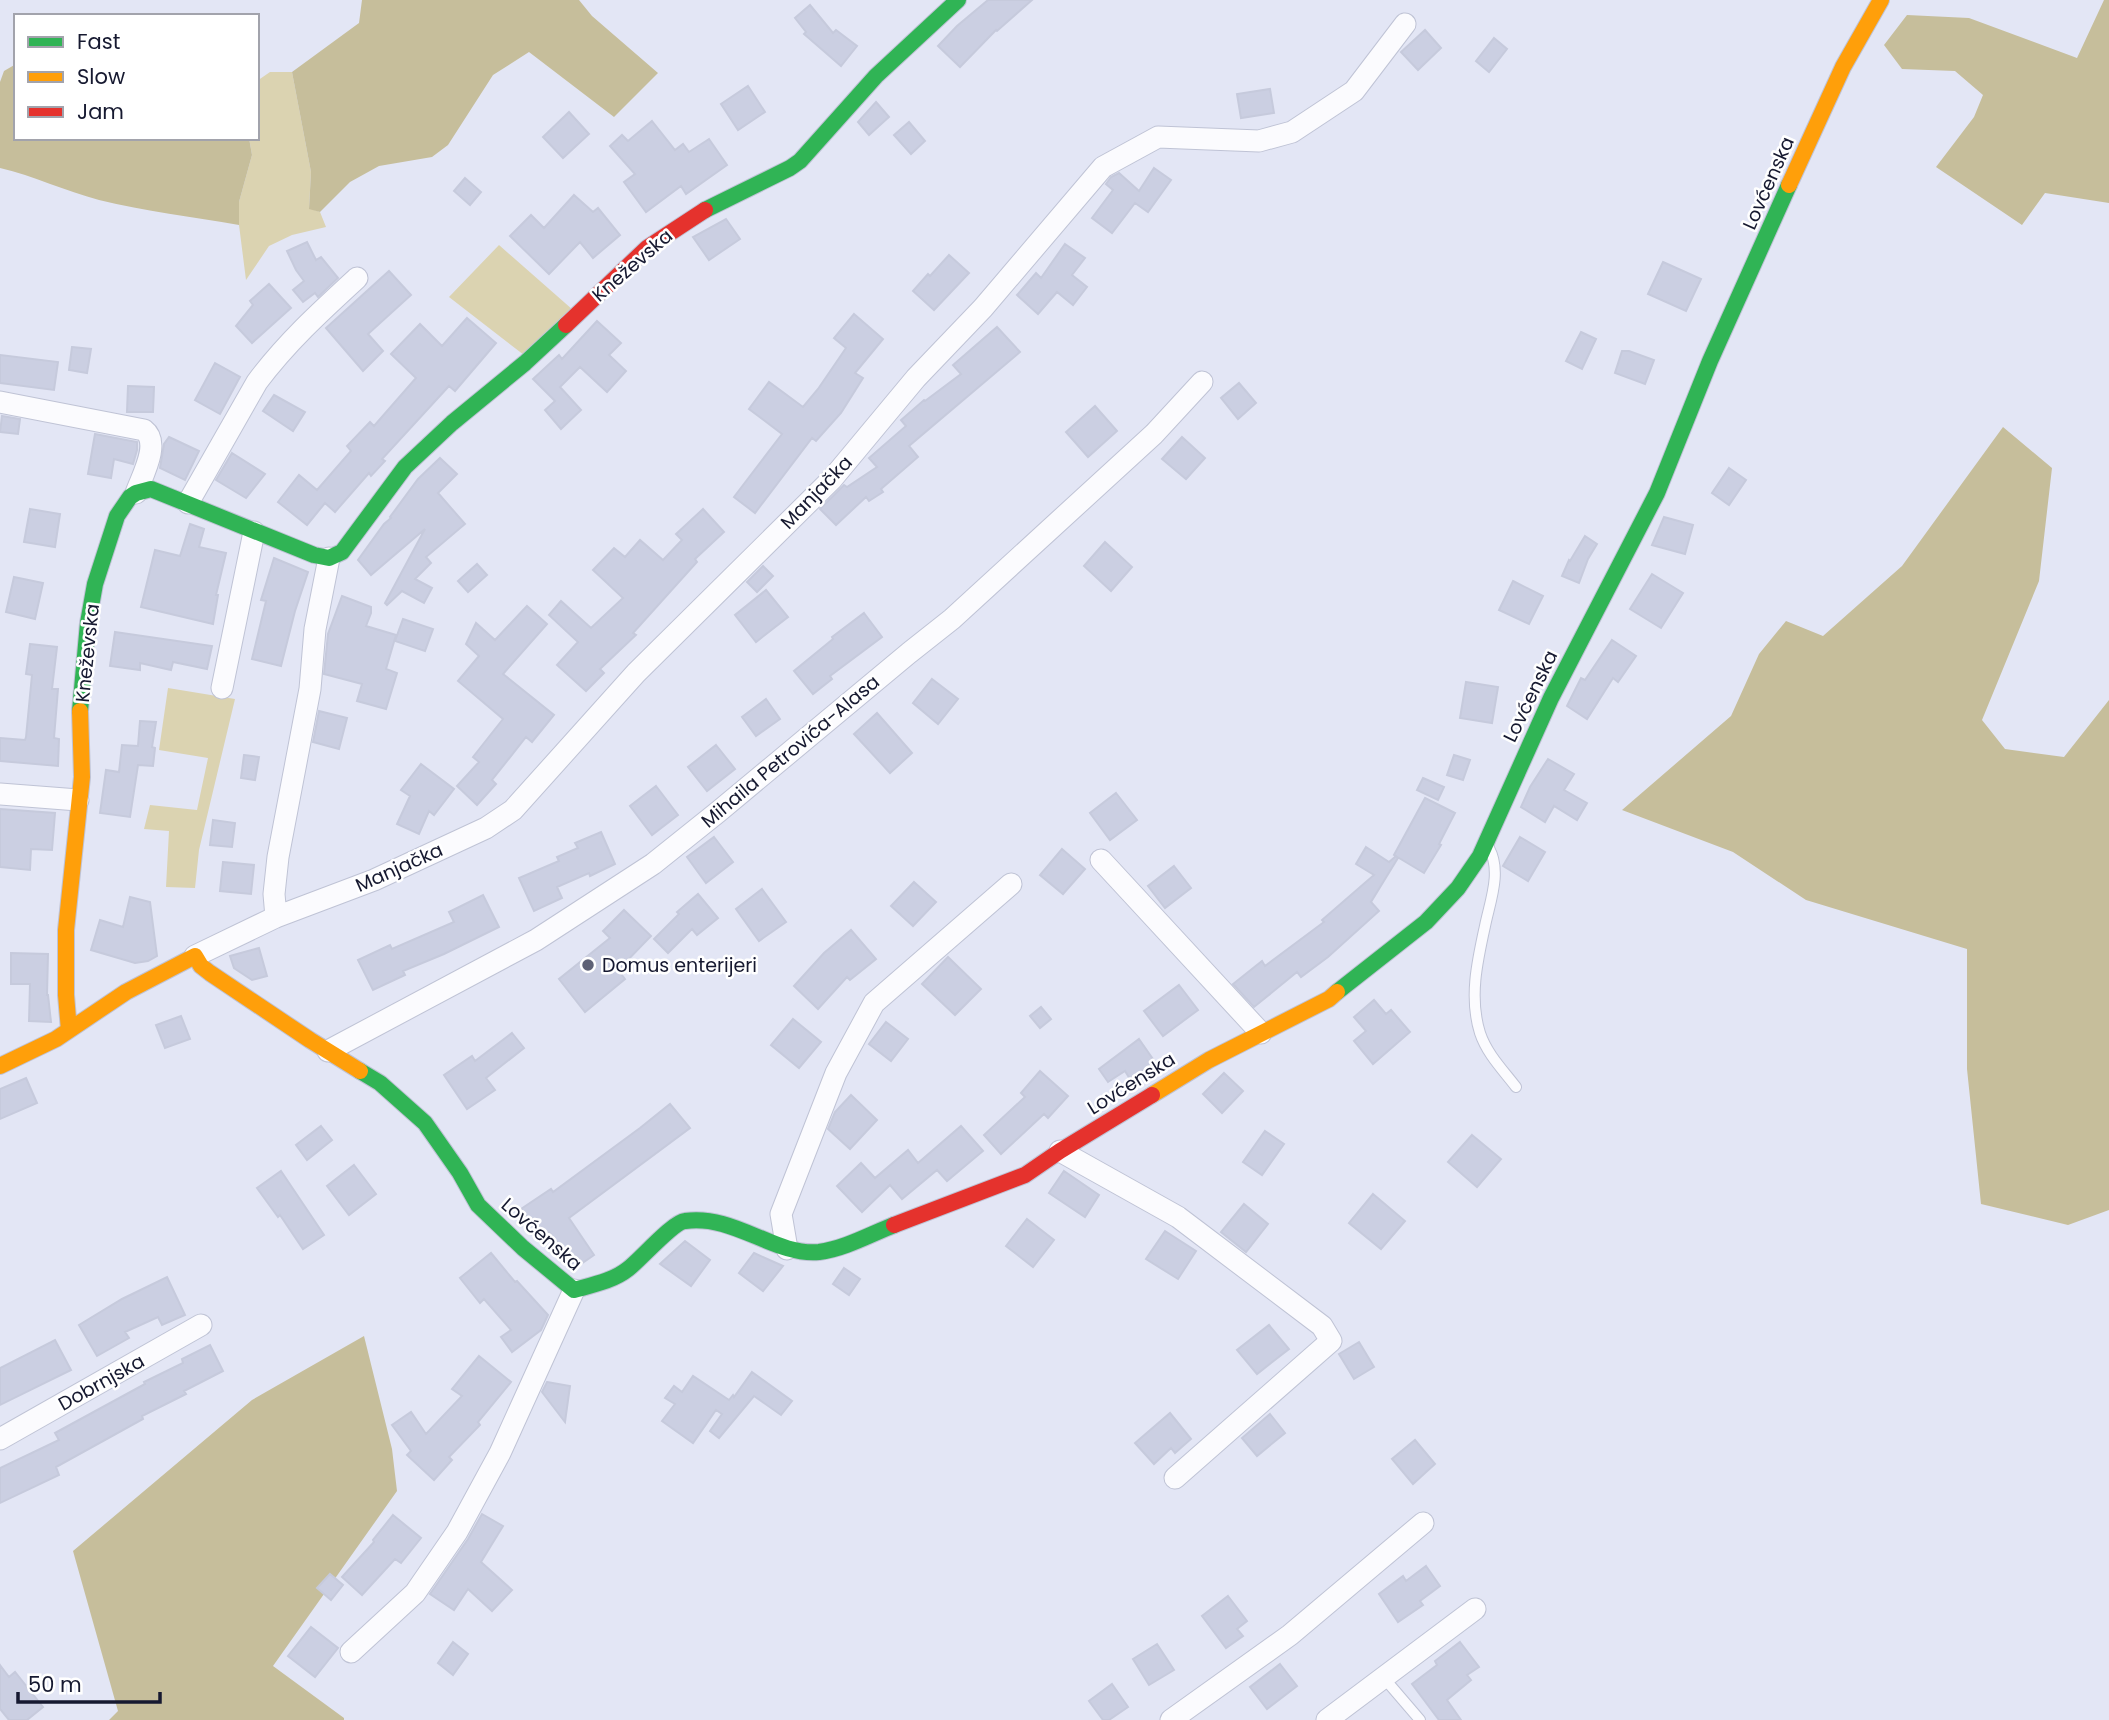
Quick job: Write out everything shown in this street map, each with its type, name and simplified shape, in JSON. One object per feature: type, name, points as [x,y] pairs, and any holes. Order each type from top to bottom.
[{"type":"street","name":"Kneževska","points":[[329,558],[342,552],[405,467],[452,423],[525,363],[647,248],[666,232],[800,161],[876,76],[958,0]]},
{"type":"street","name":"Lovćenska","points":[[195,956],[201,966],[210,973],[380,1083],[425,1123],[460,1173],[478,1206],[574,1290],[608,1280],[627,1270],[681,1221],[696,1220],[735,1226],[787,1249],[818,1252],[838,1247],[1025,1175],[1209,1060],[1329,999],[1426,922],[1458,888],[1480,856],[1551,698],[1657,493],[1710,361],[1843,67],[1881,0]]},
{"type":"street","name":"Manjačka","points":[[195,956],[276,917],[374,880],[486,828],[513,810],[636,673],[832,479],[916,378],[983,308],[1103,167],[1158,137],[1259,141],[1292,132],[1354,91],[1405,24]]},
{"type":"street","points":[[188,503],[257,382],[300,330],[357,278]]},
{"type":"street","name":"Mihaila Petrovića-Alasa","points":[[328,1051],[536,940],[653,863],[952,619],[1154,433],[1202,382]]},
{"type":"street","points":[[0,402],[144,430],[149,434],[152,446],[136,493]]},
{"type":"street","points":[[136,493],[151,489],[254,532],[329,558],[315,629],[310,689],[278,857],[274,894],[276,917]]},
{"type":"street","name":"Kneževska","points":[[69,1030],[66,930],[82,754],[80,702],[88,623],[95,584],[117,516],[125,503],[136,493]]},
{"type":"street","points":[[222,688],[254,532]]},
{"type":"street","points":[[0,794],[78,800]]},
{"type":"street","points":[[1101,860],[1261,1033]]},
{"type":"street","points":[[787,1249],[780,1214],[836,1073],[874,1003],[1011,884]]},
{"type":"street","points":[[0,1066],[40,1047],[126,992],[195,956]]},
{"type":"street","points":[[1060,1151],[1178,1217],[1322,1326],[1331,1341],[1175,1478]]},
{"type":"street","points":[[351,1652],[415,1593],[457,1531],[500,1453],[574,1290]]},
{"type":"street","name":"Dobrnjska","points":[[0,1439],[201,1325]]},
{"type":"street","points":[[1171,1720],[1290,1635],[1423,1523]]},
{"type":"street","points":[[1327,1720],[1475,1609]]},
{"type":"lane","points":[[1486,842],[1494,857],[1495,883],[1477,967],[1474,1000],[1481,1035],[1495,1060],[1516,1087]]},
{"type":"lane","points":[[1384,1678],[1420,1720]]},
{"type":"shaded area","points":[[362,0],[579,0],[592,16],[658,73],[614,117],[529,52],[493,75],[448,145],[432,157],[379,166],[350,182],[320,212],[309,209],[311,172],[292,72],[359,23]]},
{"type":"shaded area","points":[[2104,0],[2109,0],[2109,203],[2045,193],[2022,225],[1936,167],[1974,117],[1983,95],[1955,71],[1902,69],[1884,45],[1907,15],[1969,18],[2077,58]]},
{"type":"shaded area","points":[[14,65],[14,140],[249,140],[252,155],[239,202],[239,225],[99,200],[0,168],[0,82],[4,71]]},
{"type":"shaded area","points":[[270,72],[292,72],[311,172],[309,208],[320,212],[326,227],[292,235],[269,246],[246,280],[239,202],[252,155],[249,140],[259,140],[259,80]]},
{"type":"shaded area","points":[[499,245],[573,310],[524,355],[449,297]]},
{"type":"shaded area","points":[[2003,427],[2052,468],[2039,581],[1982,720],[2005,749],[2064,757],[2109,700],[2109,1210],[2068,1225],[1981,1204],[1967,1069],[1967,949],[1806,900],[1733,852],[1622,810],[1731,716],[1759,654],[1786,621],[1823,636],[1902,566]]},
{"type":"shaded area","points":[[168,688],[235,699],[199,850],[195,888],[166,887],[169,831],[144,829],[150,805],[197,810],[208,758],[159,750]]},
{"type":"shaded area","points":[[364,1336],[392,1449],[397,1491],[273,1666],[344,1720],[109,1720],[118,1711],[73,1551],[252,1400]]},
{"type":"building","points":[[988,0],[1032,0],[996,30],[960,67],[938,46]]},
{"type":"building","points":[[810,5],[833,33],[836,30],[857,46],[841,66],[804,34],[806,32],[795,18]]},
{"type":"building","points":[[1425,30],[1441,48],[1418,70],[1401,52]]},
{"type":"building","points":[[1494,38],[1507,49],[1489,72],[1476,61]]},
{"type":"building","points":[[748,86],[765,112],[738,130],[721,104]]},
{"type":"building","points":[[1270,89],[1274,113],[1241,118],[1237,94]]},
{"type":"building","points":[[876,102],[889,117],[869,135],[858,122]]},
{"type":"building","points":[[569,112],[589,134],[563,158],[543,137]]},
{"type":"building","points":[[652,121],[675,150],[683,144],[689,152],[709,139],[727,165],[686,194],[681,186],[646,212],[624,182],[635,174],[610,146],[622,135],[628,141]]},
{"type":"building","points":[[909,122],[925,141],[911,154],[894,135]]},
{"type":"building","points":[[1154,168],[1171,180],[1148,212],[1135,203],[1112,233],[1092,218],[1113,190],[1106,184],[1111,177],[1119,173],[1139,191]]},
{"type":"building","points":[[465,178],[481,192],[470,205],[454,191]]},
{"type":"building","points":[[574,195],[593,212],[598,208],[620,235],[593,258],[580,242],[549,274],[510,236],[531,215],[544,228]]},
{"type":"building","points":[[726,219],[740,239],[709,260],[693,237]]},
{"type":"building","points":[[307,242],[316,260],[321,257],[338,278],[318,297],[315,293],[303,302],[293,290],[304,281],[287,251]]},
{"type":"building","points":[[1065,244],[1085,258],[1072,275],[1087,287],[1073,305],[1057,292],[1038,314],[1017,295],[1036,273],[1041,278]]},
{"type":"building","points":[[949,255],[969,273],[934,310],[913,291]]},
{"type":"building","points":[[1663,262],[1701,279],[1686,311],[1648,294]]},
{"type":"building","points":[[389,271],[411,295],[368,334],[383,351],[363,371],[326,328]]},
{"type":"building","points":[[269,284],[291,308],[252,343],[236,326],[253,305],[250,301]]},
{"type":"building","points":[[854,314],[883,339],[855,373],[863,378],[841,413],[816,441],[812,438],[755,513],[734,497],[782,434],[749,409],[769,382],[803,407],[846,348],[834,338]]},
{"type":"building","points":[[467,318],[496,343],[455,391],[449,386],[382,459],[385,461],[371,476],[369,473],[335,512],[325,503],[307,525],[278,502],[299,475],[317,490],[351,451],[347,446],[370,422],[374,426],[416,378],[391,354],[420,324],[442,346]]},
{"type":"building","points":[[597,321],[621,343],[609,355],[626,371],[607,392],[580,367],[560,387],[581,410],[561,429],[545,410],[555,401],[533,379],[559,355],[562,359]]},
{"type":"building","points":[[997,327],[1020,352],[909,446],[918,457],[881,489],[883,492],[869,501],[866,497],[836,525],[820,509],[844,485],[847,487],[877,467],[869,458],[906,426],[901,420],[961,374],[953,365]]},
{"type":"building","points":[[1581,332],[1596,339],[1582,369],[1566,361]]},
{"type":"building","points":[[72,347],[91,349],[87,373],[69,370]]},
{"type":"building","points":[[1622,351],[1654,360],[1645,384],[1615,373]]},
{"type":"building","points":[[0,355],[58,362],[54,390],[0,383]]},
{"type":"building","points":[[215,363],[240,377],[220,414],[195,400]]},
{"type":"building","points":[[1239,383],[1256,403],[1238,419],[1221,398]]},
{"type":"building","points":[[128,386],[154,387],[153,412],[127,412]]},
{"type":"building","points":[[274,395],[305,412],[293,431],[263,411]]},
{"type":"building","points":[[1095,406],[1117,431],[1088,457],[1066,432]]},
{"type":"building","points":[[2,416],[20,419],[18,434],[0,432]]},
{"type":"building","points":[[95,434],[137,442],[133,464],[114,459],[111,478],[88,474]]},
{"type":"building","points":[[169,437],[199,451],[185,480],[160,468],[164,444]]},
{"type":"building","points":[[1182,437],[1205,458],[1186,479],[1162,459]]},
{"type":"building","points":[[232,453],[265,474],[246,498],[216,480]]},
{"type":"building","points":[[440,458],[457,474],[438,493],[465,524],[426,557],[431,563],[415,579],[432,588],[424,603],[402,591],[387,605],[385,603],[425,529],[371,575],[358,560],[418,479]]},
{"type":"building","points":[[1729,468],[1746,480],[1729,505],[1712,493]]},
{"type":"building","points":[[30,509],[60,514],[55,547],[24,542]]},
{"type":"building","points":[[703,509],[724,532],[695,559],[697,562],[633,633],[636,635],[600,669],[604,673],[586,691],[557,665],[578,642],[549,615],[561,601],[591,628],[623,598],[593,570],[614,548],[625,557],[640,540],[663,560],[682,540],[676,534]]},
{"type":"building","points":[[1664,517],[1693,525],[1685,554],[1652,545]]},
{"type":"building","points":[[190,524],[204,529],[199,547],[226,553],[216,595],[213,624],[141,607],[155,550],[180,556]]},
{"type":"building","points":[[1585,536],[1597,544],[1579,583],[1562,576]]},
{"type":"building","points":[[1105,542],[1132,567],[1111,591],[1084,566]]},
{"type":"building","points":[[274,558],[308,572],[281,666],[252,659],[266,601],[261,600]]},
{"type":"building","points":[[477,564],[487,575],[468,592],[458,581]]},
{"type":"building","points":[[763,566],[773,576],[757,592],[747,582]]},
{"type":"building","points":[[1652,574],[1683,593],[1661,628],[1630,609]]},
{"type":"building","points":[[14,577],[43,583],[35,619],[6,612]]},
{"type":"building","points":[[1513,581],[1543,596],[1529,624],[1499,610]]},
{"type":"building","points":[[766,590],[788,617],[756,642],[735,615]]},
{"type":"building","points":[[342,596],[371,607],[366,626],[396,635],[386,669],[397,673],[386,709],[357,701],[362,684],[324,674],[328,634]]},
{"type":"building","points":[[527,606],[547,624],[503,674],[554,715],[532,742],[526,737],[492,780],[496,784],[477,805],[457,786],[479,762],[473,757],[503,719],[458,681],[479,656],[466,644],[476,623],[495,640]]},
{"type":"building","points":[[864,613],[882,637],[830,676],[832,679],[813,694],[794,671]]},
{"type":"building","points":[[403,619],[433,629],[425,651],[395,641]]},
{"type":"building","points":[[115,632],[212,646],[207,669],[173,662],[171,670],[140,663],[140,670],[110,666]]},
{"type":"building","points":[[1612,640],[1636,656],[1618,682],[1613,678],[1587,719],[1567,706],[1581,678],[1585,680]]},
{"type":"building","points":[[30,644],[57,647],[52,689],[58,689],[54,738],[59,739],[58,766],[0,761],[0,738],[25,740],[26,737],[32,675],[26,674]]},
{"type":"building","points":[[932,679],[958,699],[938,724],[913,703]]},
{"type":"building","points":[[1466,682],[1498,687],[1492,723],[1460,718]]},
{"type":"building","points":[[766,699],[780,719],[756,736],[742,717]]},
{"type":"building","points":[[319,711],[347,718],[339,749],[313,742]]},
{"type":"building","points":[[877,713],[912,753],[890,773],[854,734]]},
{"type":"building","points":[[140,721],[156,722],[152,747],[155,748],[153,766],[138,765],[130,817],[100,813],[106,770],[119,772],[122,745],[138,746]]},
{"type":"building","points":[[716,745],[735,769],[707,791],[688,767]]},
{"type":"building","points":[[244,755],[259,757],[255,780],[241,778]]},
{"type":"building","points":[[1454,755],[1470,760],[1463,780],[1447,775]]},
{"type":"building","points":[[1548,759],[1574,774],[1564,790],[1587,803],[1577,820],[1554,806],[1545,822],[1521,807]]},
{"type":"building","points":[[421,764],[454,789],[434,815],[429,811],[419,834],[397,824],[410,796],[401,790]]},
{"type":"building","points":[[1423,778],[1444,787],[1438,800],[1417,790]]},
{"type":"building","points":[[656,786],[678,815],[652,835],[630,806]]},
{"type":"building","points":[[1116,793],[1137,820],[1110,840],[1090,813]]},
{"type":"building","points":[[1425,798],[1455,813],[1439,844],[1441,845],[1424,873],[1394,855]]},
{"type":"building","points":[[0,809],[55,813],[52,850],[31,849],[30,870],[0,867]]},
{"type":"building","points":[[213,820],[235,823],[232,847],[210,845]]},
{"type":"building","points":[[601,832],[615,864],[557,887],[562,898],[534,911],[519,878],[559,861],[557,857],[578,848],[575,843]]},
{"type":"building","points":[[714,837],[733,862],[706,883],[687,857]]},
{"type":"building","points":[[1520,837],[1545,852],[1528,881],[1503,866]]},
{"type":"building","points":[[1366,847],[1389,862],[1396,856],[1398,858],[1371,902],[1379,911],[1328,957],[1301,977],[1297,972],[1254,1007],[1233,984],[1262,961],[1265,966],[1324,922],[1322,920],[1374,875],[1356,864]]},
{"type":"building","points":[[1062,849],[1085,869],[1063,894],[1040,875]]},
{"type":"building","points":[[223,862],[254,865],[251,894],[220,891]]},
{"type":"building","points":[[1174,866],[1191,888],[1165,908],[1148,886]]},
{"type":"building","points":[[914,882],[936,902],[913,926],[891,906]]},
{"type":"building","points":[[762,889],[786,922],[759,941],[736,909]]},
{"type":"building","points":[[698,894],[718,918],[697,935],[692,929],[668,953],[654,939],[679,914],[677,912]]},
{"type":"building","points":[[483,895],[499,927],[403,971],[405,975],[373,990],[358,960],[390,945],[392,949],[454,922],[449,912]]},
{"type":"building","points":[[130,897],[150,902],[157,956],[148,961],[135,963],[91,950],[100,920],[123,927]]},
{"type":"building","points":[[624,910],[651,936],[618,970],[625,979],[585,1012],[559,979],[610,938],[603,931]]},
{"type":"building","points":[[851,930],[876,959],[850,980],[847,977],[818,1009],[794,986],[824,953]]},
{"type":"building","points":[[259,948],[267,976],[252,980],[234,968],[230,956]]},
{"type":"building","points":[[11,953],[48,954],[47,995],[51,1022],[29,1021],[30,984],[11,984]]},
{"type":"building","points":[[948,957],[981,989],[955,1015],[922,984]]},
{"type":"building","points":[[1179,985],[1198,1010],[1163,1036],[1144,1011]]},
{"type":"building","points":[[1374,1000],[1386,1014],[1391,1010],[1410,1032],[1373,1064],[1354,1041],[1366,1031],[1354,1017]]},
{"type":"building","points":[[1041,1007],[1051,1019],[1040,1028],[1030,1016]]},
{"type":"building","points":[[181,1016],[190,1039],[165,1048],[156,1025]]},
{"type":"building","points":[[793,1019],[821,1042],[799,1068],[771,1045]]},
{"type":"building","points":[[886,1022],[908,1039],[891,1061],[869,1044]]},
{"type":"building","points":[[512,1033],[524,1048],[486,1078],[495,1090],[467,1109],[444,1075],[472,1056],[475,1061]]},
{"type":"building","points":[[1139,1039],[1155,1062],[1130,1079],[1125,1071],[1108,1082],[1099,1069]]},
{"type":"building","points":[[1040,1071],[1068,1096],[1048,1118],[1044,1114],[1001,1154],[984,1135],[1025,1097],[1021,1093]]},
{"type":"building","points":[[1224,1073],[1243,1091],[1222,1113],[1203,1094]]},
{"type":"building","points":[[26,1078],[37,1103],[0,1119],[0,1089]]},
{"type":"building","points":[[851,1095],[877,1120],[850,1149],[828,1129],[835,1112]]},
{"type":"building","points":[[670,1104],[690,1128],[569,1218],[594,1255],[575,1268],[549,1232],[541,1238],[521,1209],[551,1189],[553,1192]]},
{"type":"building","points":[[321,1126],[332,1140],[307,1160],[296,1145]]},
{"type":"building","points":[[961,1126],[983,1151],[947,1181],[937,1170],[902,1199],[890,1185],[862,1212],[837,1186],[861,1163],[875,1178],[908,1150],[918,1163]]},
{"type":"building","points":[[1265,1131],[1284,1144],[1262,1175],[1243,1162]]},
{"type":"building","points":[[1472,1135],[1501,1159],[1477,1187],[1448,1162]]},
{"type":"building","points":[[354,1165],[376,1194],[349,1215],[327,1186]]},
{"type":"building","points":[[281,1171],[324,1235],[303,1249],[280,1215],[278,1217],[257,1188]]},
{"type":"building","points":[[1064,1171],[1099,1195],[1085,1217],[1049,1193]]},
{"type":"building","points":[[1373,1194],[1405,1221],[1381,1249],[1349,1223]]},
{"type":"building","points":[[1244,1204],[1268,1224],[1246,1252],[1221,1232]]},
{"type":"building","points":[[1027,1219],[1054,1240],[1033,1267],[1006,1246]]},
{"type":"building","points":[[1165,1231],[1196,1251],[1178,1279],[1146,1259]]},
{"type":"building","points":[[685,1241],[710,1260],[691,1286],[660,1264]]},
{"type":"building","points":[[491,1253],[548,1315],[541,1330],[512,1352],[501,1337],[511,1330],[484,1299],[480,1303],[460,1278]]},
{"type":"building","points":[[754,1253],[783,1266],[763,1291],[739,1273]]},
{"type":"building","points":[[844,1268],[860,1279],[849,1295],[833,1284]]},
{"type":"building","points":[[167,1277],[185,1315],[162,1325],[158,1317],[125,1332],[129,1338],[97,1356],[79,1325],[122,1299]]},
{"type":"building","points":[[1269,1325],[1289,1349],[1257,1374],[1237,1350]]},
{"type":"building","points":[[55,1340],[71,1370],[0,1405],[0,1368]]},
{"type":"building","points":[[1359,1342],[1374,1367],[1354,1379],[1339,1354]]},
{"type":"building","points":[[210,1345],[223,1371],[56,1467],[59,1475],[0,1503],[0,1468],[59,1440],[55,1433],[183,1363],[182,1359]]},
{"type":"building","points":[[479,1356],[511,1382],[478,1422],[480,1425],[449,1457],[452,1460],[434,1480],[407,1455],[411,1451],[392,1425],[411,1412],[426,1434],[462,1396],[452,1389]]},
{"type":"building","points":[[752,1372],[792,1401],[781,1415],[754,1396],[719,1438],[710,1431],[722,1414],[716,1410],[693,1443],[662,1421],[675,1404],[665,1398],[674,1386],[682,1392],[693,1376],[729,1400]]},
{"type":"building","points":[[547,1382],[570,1386],[565,1422],[542,1392]]},
{"type":"building","points":[[1170,1413],[1191,1439],[1175,1453],[1171,1448],[1154,1464],[1135,1443]]},
{"type":"building","points":[[1270,1414],[1285,1433],[1257,1456],[1242,1438]]},
{"type":"building","points":[[1415,1440],[1435,1464],[1413,1484],[1392,1459]]},
{"type":"building","points":[[482,1514],[503,1526],[481,1562],[512,1590],[492,1611],[468,1589],[454,1610],[430,1594]]},
{"type":"building","points":[[393,1515],[421,1538],[401,1563],[395,1559],[362,1595],[342,1577],[374,1542]]},
{"type":"building","points":[[1426,1566],[1440,1586],[1420,1601],[1423,1605],[1398,1622],[1379,1594],[1403,1576],[1406,1581]]},
{"type":"building","points":[[330,1574],[343,1585],[331,1600],[317,1588]]},
{"type":"building","points":[[1228,1596],[1247,1621],[1237,1629],[1243,1636],[1226,1648],[1202,1616]]},
{"type":"building","points":[[311,1627],[338,1648],[315,1677],[288,1656]]},
{"type":"building","points":[[453,1642],[468,1654],[453,1675],[438,1663]]},
{"type":"building","points":[[1460,1642],[1479,1667],[1467,1675],[1471,1680],[1447,1700],[1461,1720],[1439,1720],[1412,1684],[1437,1665],[1435,1661]]},
{"type":"building","points":[[1157,1644],[1174,1670],[1149,1685],[1133,1659]]},
{"type":"building","points":[[1280,1664],[1297,1686],[1267,1709],[1250,1687]]},
{"type":"building","points":[[0,1665],[9,1677],[15,1672],[43,1707],[27,1720],[9,1720],[0,1709]]},
{"type":"building","points":[[1112,1684],[1128,1707],[1109,1720],[1103,1720],[1089,1701]]},
{"type":"traffic: fast","points":[[705,210],[800,161],[876,76],[958,0]]},
{"type":"traffic: fast","points":[[1337,992],[1426,922],[1458,888],[1480,856],[1551,698],[1657,493],[1710,361],[1789,185]]},
{"type":"traffic: fast","points":[[80,711],[88,623],[95,584],[117,516],[130,497],[151,489],[314,555],[329,558],[342,552],[405,467],[566,325]]},
{"type":"traffic: fast","points":[[360,1071],[380,1083],[425,1123],[460,1173],[478,1205],[523,1248],[574,1290],[616,1277],[673,1228],[685,1221],[721,1223],[802,1252],[819,1252],[848,1245],[894,1225]]},
{"type":"traffic: slow","points":[[1789,185],[1843,67],[1881,0]]},
{"type":"traffic: slow","points":[[69,1030],[66,930],[82,777],[80,711]]},
{"type":"traffic: slow","points":[[0,1066],[56,1039],[126,992],[195,956],[201,966],[210,973],[360,1071]]},
{"type":"traffic: slow","points":[[1152,1095],[1209,1060],[1329,999],[1337,992]]},
{"type":"traffic: jam","points":[[566,325],[647,248],[705,210]]},
{"type":"traffic: jam","points":[[894,1225],[1025,1175],[1152,1095]]},
{"type":"place","name":"Domus enterijeri","points":[[588,965]]}]
